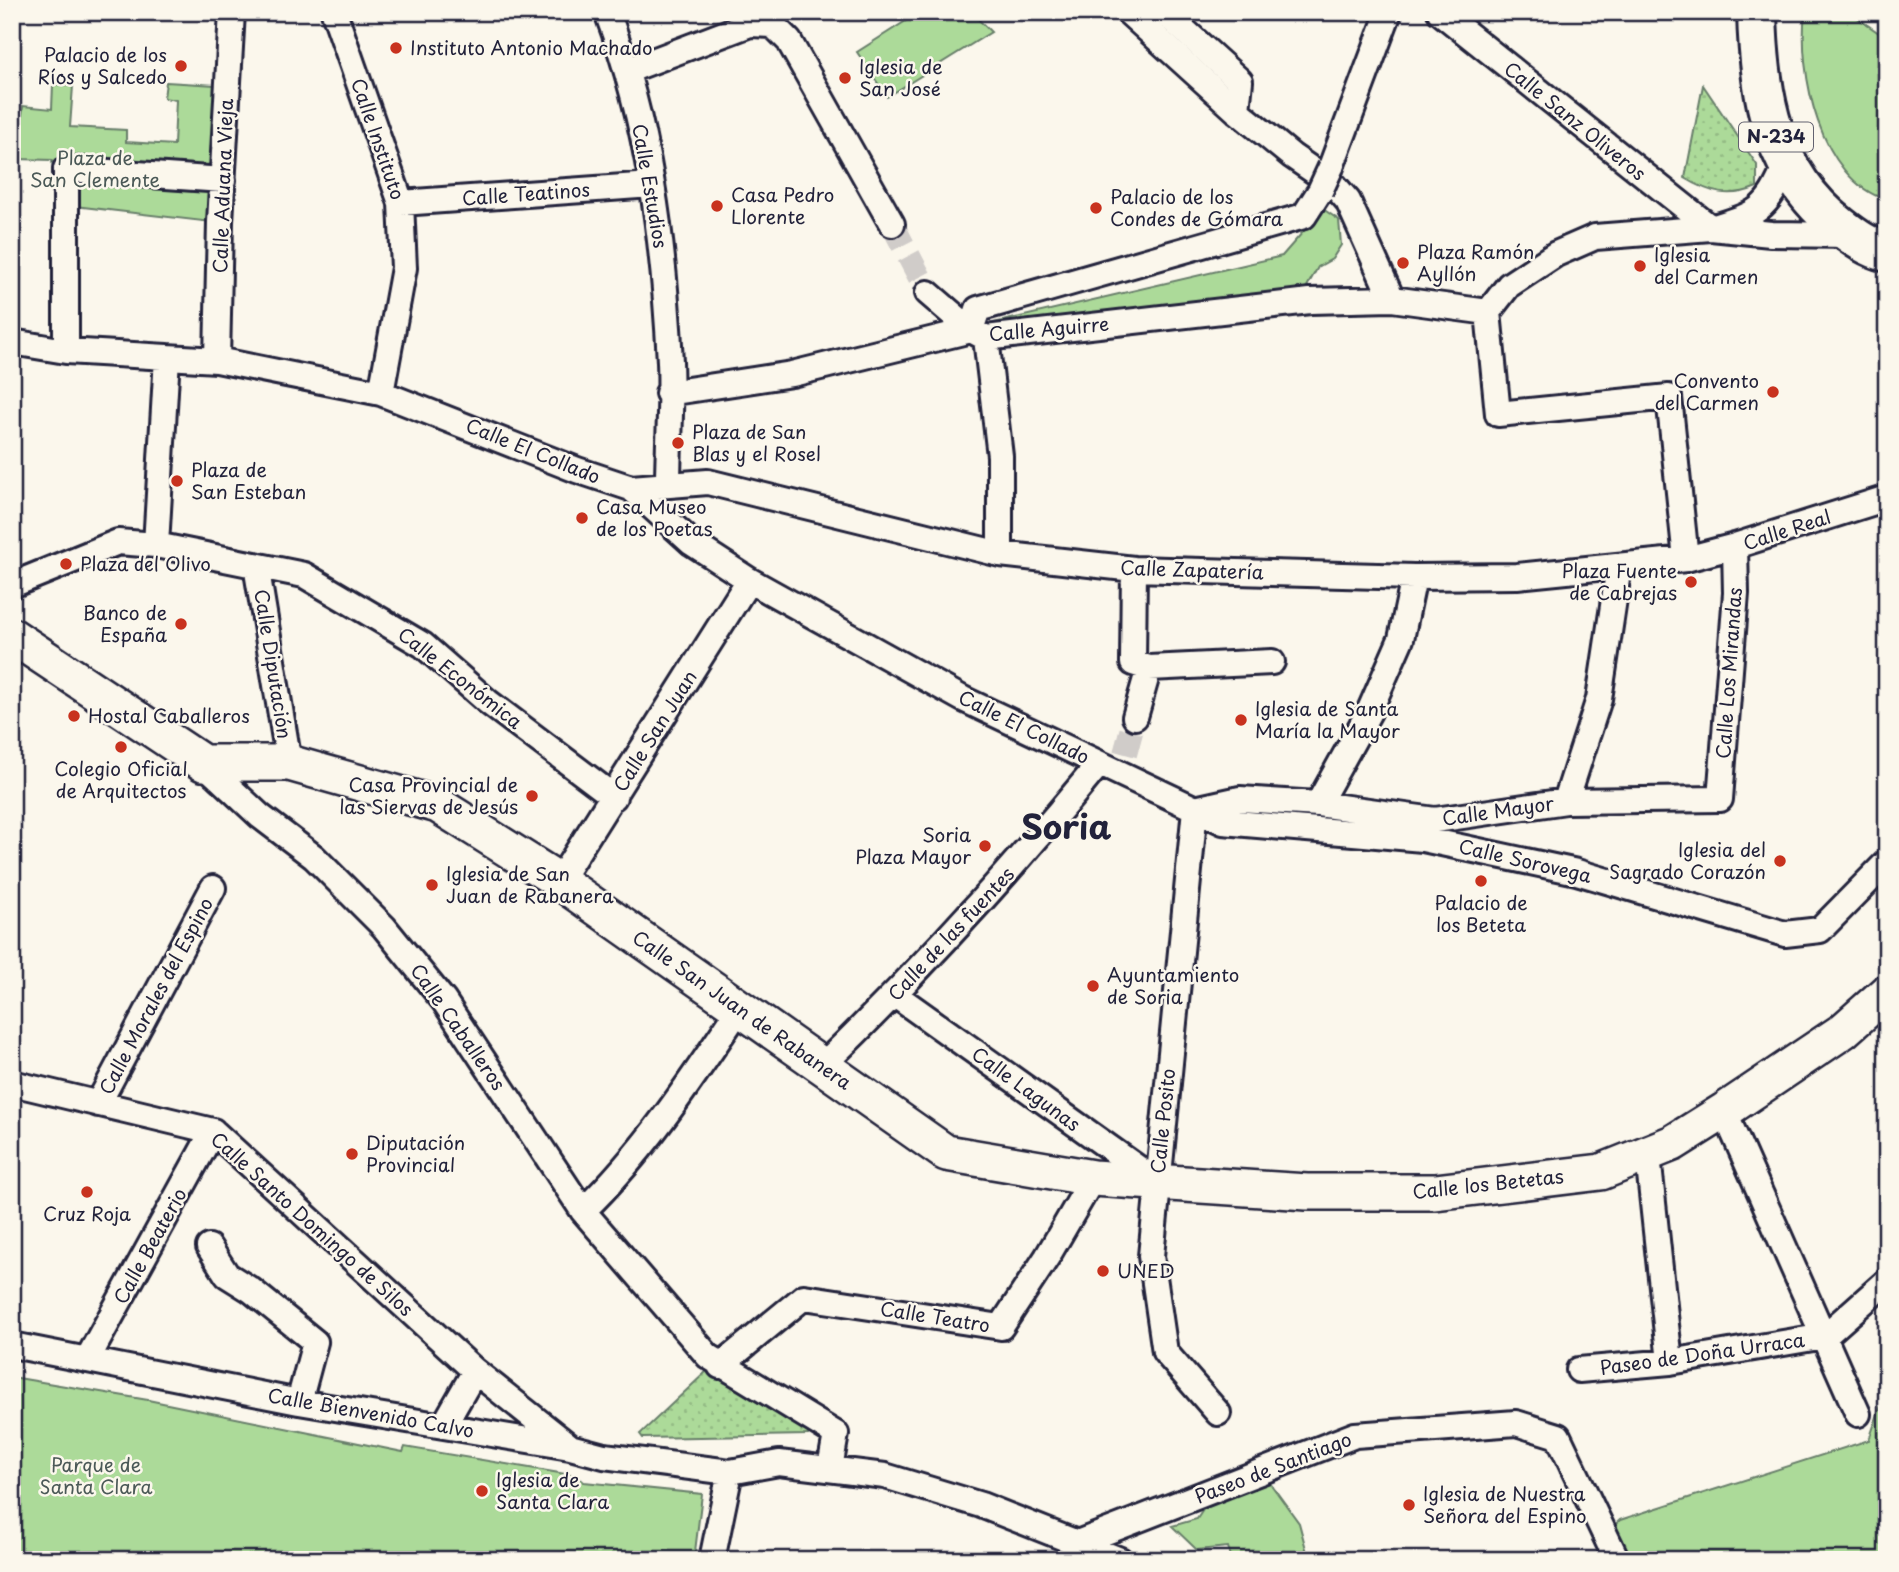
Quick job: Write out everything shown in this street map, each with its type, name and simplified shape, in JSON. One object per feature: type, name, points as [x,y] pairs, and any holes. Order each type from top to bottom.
[{"type":"main road","name":"N-234","points":[[1757,12],[1758,67],[1786,165],[1795,181],[1816,205],[1852,235],[1887,252]]},
{"type":"street","name":"Calle Aduana Vieja","points":[[217,360],[232,12]]},
{"type":"street","name":"Calle Instituto","points":[[334,12],[401,203],[404,268],[381,393]]},
{"type":"street","name":"Calle Estudios","points":[[607,12],[629,70],[658,213],[670,365],[668,393]]},
{"type":"street","points":[[1128,12],[1237,111],[1292,156],[1334,185],[1348,201],[1392,299],[1488,312]]},
{"type":"street","points":[[1164,12],[1240,81],[1237,111]]},
{"type":"street","points":[[1000,554],[1000,456],[978,334],[978,309],[1304,216],[1331,167],[1389,12]]},
{"type":"street","name":"Calle Sanz Oliveros","points":[[1440,12],[1711,228]]},
{"type":"street","points":[[629,70],[747,18],[773,25],[789,41],[892,224]]},
{"type":"street","points":[[1711,228],[1748,217],[1772,198],[1786,165]]},
{"type":"street","points":[[66,351],[66,169],[223,180]]},
{"type":"street","name":"Calle Teatinos","points":[[401,203],[652,185]]},
{"type":"street","points":[[1686,559],[1669,397],[1498,414],[1488,312],[1509,285],[1556,254],[1595,237],[1711,228],[1771,234],[1852,235]]},
{"type":"street","points":[[928,293],[978,334]]},
{"type":"street","name":"Calle Aguirre","points":[[668,393],[792,374],[978,334],[1310,301],[1392,299]]},
{"type":"street","name":"Calle El Collado","points":[[12,342],[66,351],[217,360],[381,393],[577,470],[631,488],[692,543],[749,580],[963,699],[1115,764],[1223,822]]},
{"type":"street","points":[[156,545],[167,357]]},
{"type":"street","points":[[631,488],[668,485],[668,393]]},
{"type":"street","name":"Calle Zapatería","points":[[668,485],[708,482],[1000,554],[1134,569],[1414,577],[1517,576],[1686,559]]},
{"type":"street","name":"Calle Real","points":[[1686,559],[1887,498]]},
{"type":"street","points":[[12,585],[118,542],[156,545],[256,565]]},
{"type":"street","name":"Calle Los Mirandas","points":[[1720,799],[1736,593],[1735,546]]},
{"type":"street","name":"Calle Diputación","points":[[256,565],[289,763]]},
{"type":"street","name":"Calle Económica","points":[[256,565],[304,575],[423,645],[488,702],[614,797]]},
{"type":"street","points":[[1566,801],[1599,699],[1619,566]]},
{"type":"street","points":[[1134,569],[1133,663],[1149,668],[1272,662]]},
{"type":"street","points":[[1318,804],[1370,712],[1401,639],[1414,577]]},
{"type":"street","name":"Calle San Juan","points":[[559,881],[749,580]]},
{"type":"street","name":"Calle Caballeros","points":[[12,636],[203,763],[260,816],[314,857],[384,927],[444,1001],[583,1211],[708,1356],[720,1366],[836,1434],[830,1468]]},
{"type":"street","points":[[1135,717],[1149,668]]},
{"type":"street","name":"Calle San Juan de Rabanera","points":[[203,763],[289,763],[438,805],[559,881],[946,1153],[1093,1178]]},
{"type":"street","name":"Calle de las fuentes","points":[[822,1066],[895,995],[1020,860],[1115,764]]},
{"type":"street","name":"Calle Mayor","points":[[1195,809],[1240,799],[1318,804],[1435,820],[1566,801],[1720,799]]},
{"type":"street","name":"Calle Posito","points":[[1195,809],[1151,1256],[1165,1352],[1217,1413]]},
{"type":"street","name":"Calle Sorovega","points":[[1223,822],[1423,839],[1577,872],[1785,934],[1820,930],[1887,862]]},
{"type":"street","name":"Calle Morales del Espino","points":[[98,1104],[214,888]]},
{"type":"street","name":"Calle los Betetas","points":[[1093,1178],[1307,1192],[1435,1192],[1601,1172],[1648,1156],[1724,1111],[1843,1031],[1887,992]]},
{"type":"street","name":"Calle Lagunas","points":[[895,995],[1157,1182]]},
{"type":"street","points":[[583,1211],[618,1176],[669,1114],[739,1009]]},
{"type":"street","name":"Calle Santo Domingo de Silos","points":[[12,1083],[213,1131],[475,1371],[570,1447]]},
{"type":"street","points":[[1724,1111],[1858,1414]]},
{"type":"street","name":"Calle Beaterio","points":[[87,1360],[213,1131]]},
{"type":"street","points":[[1648,1156],[1670,1362]]},
{"type":"street","name":"Calle Teatro","points":[[720,1366],[804,1297],[1001,1327],[1047,1257],[1093,1178]]},
{"type":"street","points":[[209,1247],[227,1275],[251,1290],[315,1342],[299,1402]]},
{"type":"street","name":"Paseo de Doña Urraca","points":[[1579,1370],[1670,1362],[1825,1336],[1887,1280]]},
{"type":"street","name":"Calle Bienvenido Calvo","points":[[12,1345],[299,1402],[570,1447],[604,1456],[730,1472],[779,1463],[885,1476],[930,1489],[1080,1542],[1119,1560]]},
{"type":"street","points":[[444,1425],[475,1371]]},
{"type":"street","name":"Paseo de Santiago","points":[[1080,1542],[1355,1435],[1516,1423],[1558,1436],[1617,1560]]},
{"type":"street","points":[[712,1560],[730,1472]]},
{"type":"green space","points":[[920,12],[971,12],[991,32],[887,97],[857,52]]},
{"type":"green space","points":[[1805,12],[1849,12],[1879,33],[1887,34],[1887,200],[1864,188],[1845,170],[1829,147],[1810,93],[1805,64]]},
{"type":"green space","name":"Plaza de San Clemente","points":[[166,82],[216,85],[211,222],[66,205],[55,192],[52,160],[17,159],[23,106],[52,109],[53,84],[73,86],[70,127],[126,130],[126,142],[174,145],[176,100],[164,98]]},
{"type":"green space","points":[[1703,85],[1757,165],[1757,187],[1737,193],[1720,193],[1685,178]]},
{"type":"green space","points":[[1323,209],[1339,220],[1341,245],[1332,259],[1318,267],[1304,292],[999,332],[994,323],[1282,256]]},
{"type":"green space","points":[[709,1369],[809,1431],[808,1435],[643,1438],[640,1434]]},
{"type":"green space","name":"Parque de Santa Clara","points":[[12,1377],[148,1400],[403,1452],[405,1447],[577,1476],[584,1482],[702,1494],[694,1560],[12,1560]]},
{"type":"green space","points":[[1887,1388],[1887,1560],[1599,1560],[1600,1539],[1620,1520],[1869,1440]]},
{"type":"green space","points":[[1262,1472],[1299,1523],[1309,1560],[1232,1560],[1228,1547],[1197,1550],[1172,1526],[1197,1519],[1216,1490]]},
{"type":"tunnel","points":[[892,224],[928,293]]},
{"type":"tunnel","points":[[1125,754],[1135,717]]},
{"type":"place","name":"Instituto Antonio Machado","points":[[396,48]]},
{"type":"place","name":"Palacio de los Ríos y Salcedo","points":[[181,66]]},
{"type":"place","name":"Iglesia de San José","points":[[845,78]]},
{"type":"place","name":"Casa Pedro Llorente","points":[[717,206]]},
{"type":"place","name":"Palacio de los Condes de Gómara","points":[[1096,208]]},
{"type":"place","name":"Plaza Ramón Ayllón","points":[[1403,263]]},
{"type":"place","name":"Iglesia del Carmen","points":[[1640,266]]},
{"type":"place","name":"Convento del Carmen","points":[[1773,392]]},
{"type":"place","name":"Plaza de San Blas y el Rosel","points":[[678,443]]},
{"type":"place","name":"Plaza de San Esteban","points":[[177,481]]},
{"type":"place","name":"Casa Museo de los Poetas","points":[[582,518]]},
{"type":"place","name":"Plaza del Olivo","points":[[66,564]]},
{"type":"place","name":"Plaza Fuente de Cabrejas","points":[[1691,582]]},
{"type":"place","name":"Banco de España","points":[[181,624]]},
{"type":"place","name":"Hostal Caballeros","points":[[74,716]]},
{"type":"place","name":"Iglesia de Santa María la Mayor","points":[[1241,720]]},
{"type":"place","name":"Colegio Oficial de Arquitectos","points":[[121,747]]},
{"type":"place","name":"Casa Provincial de las Siervas de Jesús","points":[[532,796]]},
{"type":"place","name":"Soria Plaza Mayor","points":[[985,846]]},
{"type":"place","name":"Iglesia del Sagrado Corazón","points":[[1780,861]]},
{"type":"place","name":"Palacio de los Beteta","points":[[1481,881]]},
{"type":"place","name":"Iglesia de San Juan de Rabanera","points":[[432,885]]},
{"type":"place","name":"Ayuntamiento de Soria","points":[[1093,986]]},
{"type":"place","name":"Diputación Provincial","points":[[352,1154]]},
{"type":"place","name":"Cruz Roja","points":[[87,1192]]},
{"type":"place","name":"UNED","points":[[1103,1271]]},
{"type":"place","name":"Iglesia de Santa Clara","points":[[482,1491]]},
{"type":"place","name":"Iglesia de Nuestra Señora del Espino","points":[[1409,1505]]},
{"type":"district","name":"Soria","points":[[1066,827]]}]
